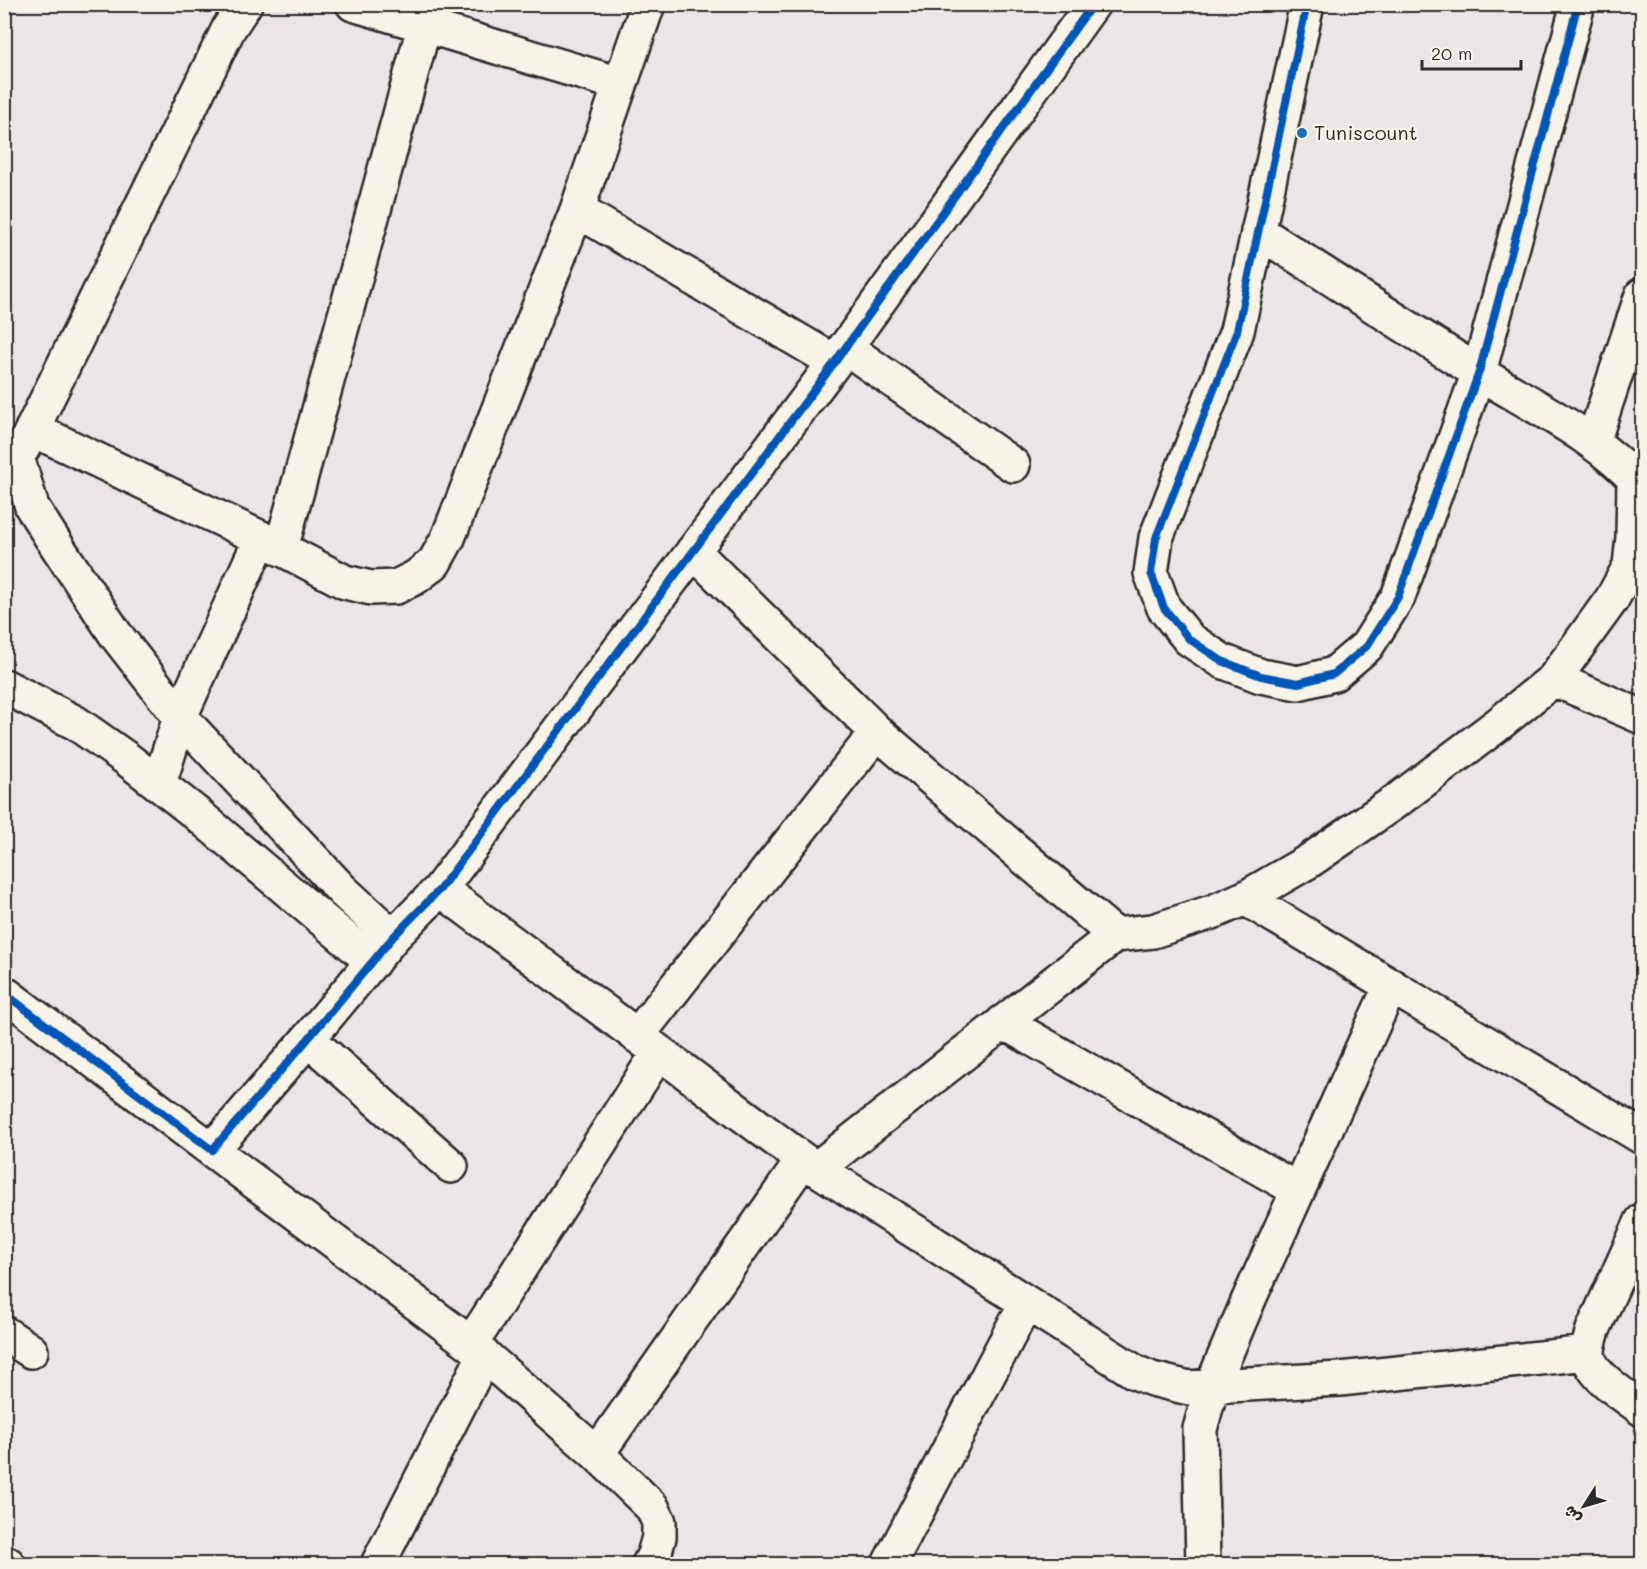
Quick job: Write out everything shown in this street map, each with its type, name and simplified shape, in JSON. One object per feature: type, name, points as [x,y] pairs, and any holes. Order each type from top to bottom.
[{"type":"street","points":[[4,489],[11,454],[32,429],[229,28],[245,4]]},
{"type":"street","points":[[353,4],[620,84]]},
{"type":"street","points":[[32,429],[345,582],[370,588],[396,586],[416,577],[434,563],[448,538],[577,210],[648,4]]},
{"type":"street","points":[[212,1150],[383,949],[440,889],[840,354],[1093,4]]},
{"type":"street","points":[[1307,4],[1236,331],[1156,538],[1151,573],[1164,608],[1189,639],[1222,661],[1261,676],[1298,683],[1334,674],[1367,646],[1398,597],[1479,372],[1578,4]]},
{"type":"street","points":[[159,784],[180,717],[271,544],[424,27]]},
{"type":"street","points":[[577,210],[840,354],[1013,465]]},
{"type":"street","points":[[597,1454],[810,1165],[1003,1022],[1115,935],[1153,931],[1175,925],[1245,898],[1309,861],[1399,799],[1554,679],[1612,600],[1630,566],[1640,481],[1593,442],[1258,231]]},
{"type":"street","points":[[1593,442],[1642,295]]},
{"type":"street","points":[[11,454],[32,507],[116,635],[180,717],[343,891],[383,949]]},
{"type":"street","points":[[693,551],[877,732],[1115,935]]},
{"type":"street","points":[[1554,679],[1642,717]]},
{"type":"street","points":[[4,686],[76,723],[383,949]]},
{"type":"street","points":[[378,1564],[477,1350],[648,1044],[877,732]]},
{"type":"street","points":[[440,889],[810,1165],[1134,1372],[1152,1380],[1189,1388],[1340,1379],[1588,1353]]},
{"type":"street","points":[[1245,898],[1642,1137]]},
{"type":"street","points":[[1203,1564],[1200,1428],[1212,1386],[1390,985]]},
{"type":"street","points":[[4,993],[477,1350],[597,1454],[652,1507],[659,1522],[659,1536],[649,1564]]},
{"type":"street","points":[[1003,1022],[1298,1190]]},
{"type":"street","points":[[308,1039],[450,1166]]},
{"type":"street","points":[[1642,1221],[1593,1330],[1588,1353],[1590,1364],[1597,1373],[1642,1409]]},
{"type":"street","points":[[889,1564],[1026,1303]]},
{"type":"street","points":[[4,1333],[31,1351]]},
{"type":"cycle path","points":[[4,993],[212,1150],[393,937],[440,889],[835,362],[1093,4]]},
{"type":"cycle path","points":[[1307,4],[1237,331],[1156,538],[1151,573],[1164,608],[1189,639],[1222,661],[1261,676],[1298,683],[1334,674],[1367,646],[1398,597],[1479,372],[1578,4]]},
{"type":"place","name":"Tuniscount","points":[[1302,133]]}]
